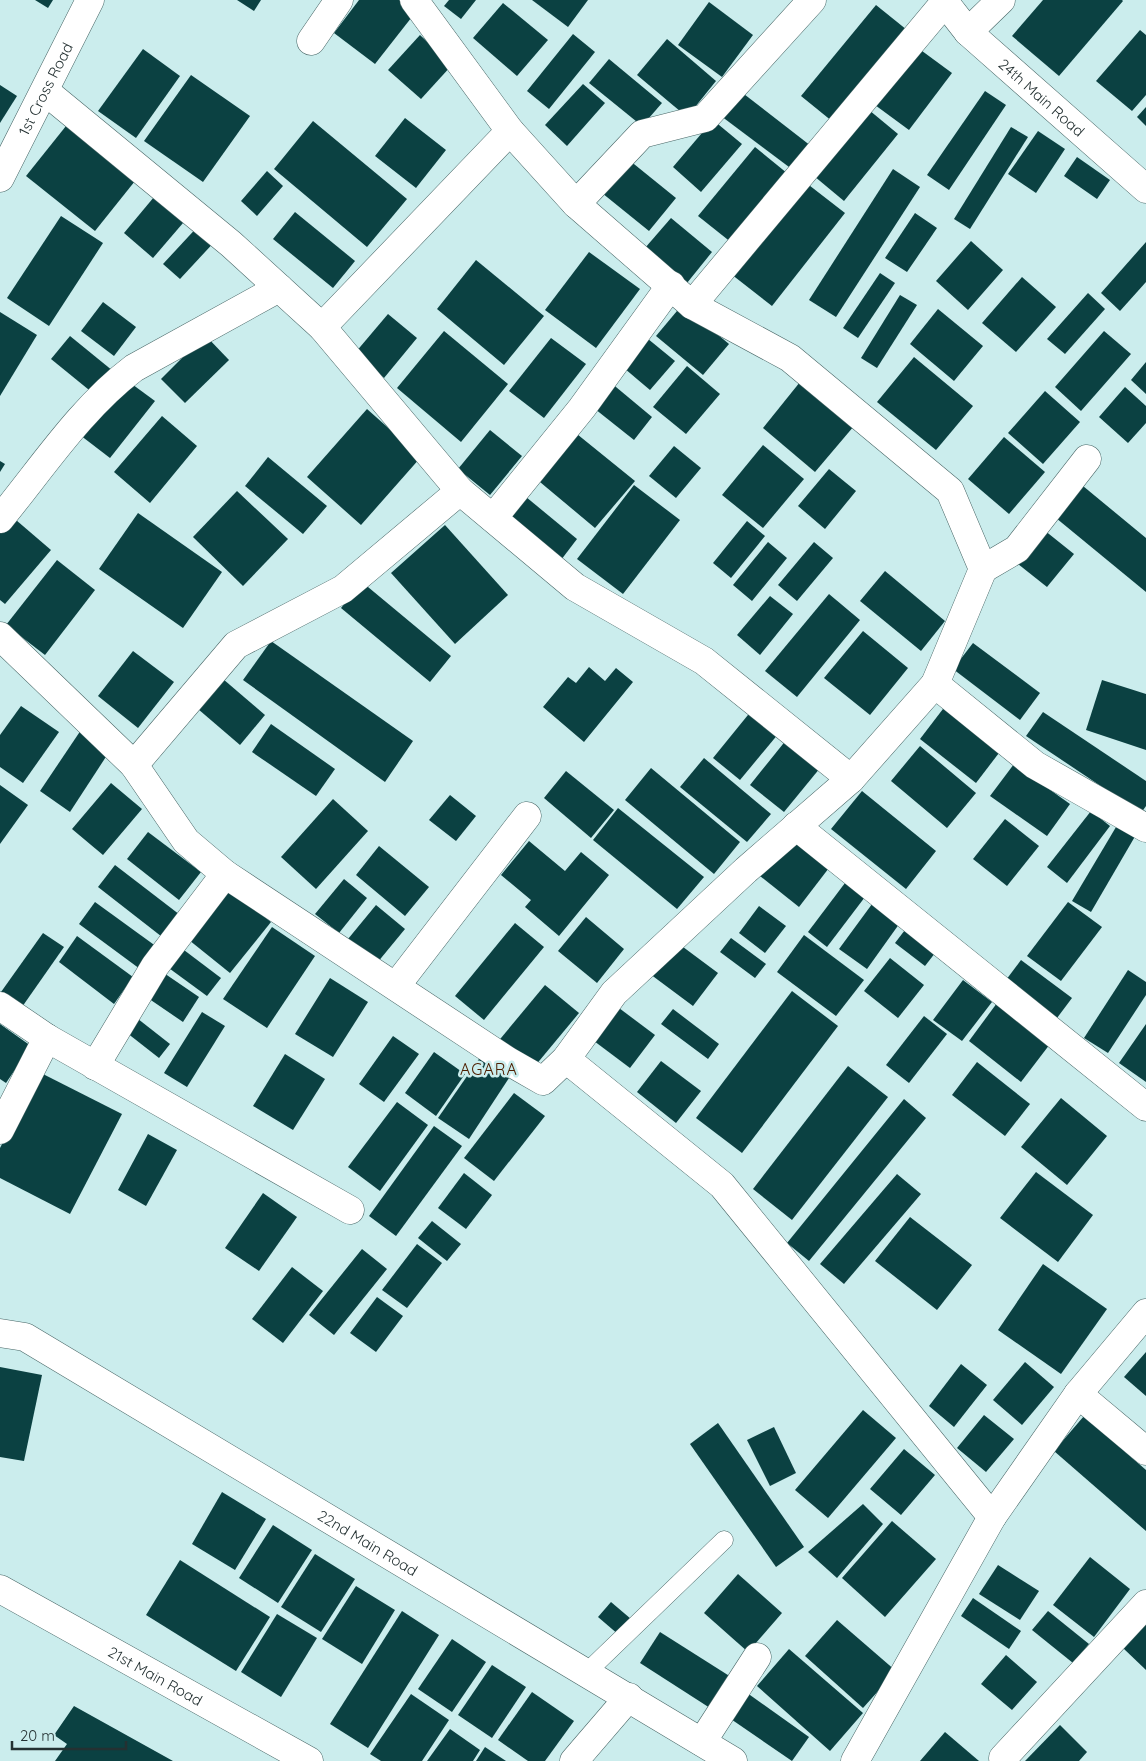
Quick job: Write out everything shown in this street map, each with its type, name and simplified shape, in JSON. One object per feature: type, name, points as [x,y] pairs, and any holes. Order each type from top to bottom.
[{"type":"street","name":"1st Cross Road","points":[[0,178],[90,0]]},
{"type":"street","points":[[311,40],[340,0]]},
{"type":"street","points":[[414,0],[510,131],[576,204],[692,305],[790,358],[950,491],[983,569]]},
{"type":"street","points":[[576,204],[642,134],[705,118],[812,0]]},
{"type":"street","points":[[968,32],[1002,0]]},
{"type":"street","points":[[692,305],[944,1]]},
{"type":"street","name":"24th Main Road","points":[[944,1],[968,32],[1146,189]]},
{"type":"street","points":[[44,91],[231,244],[322,326],[460,491],[575,587],[704,660],[851,779]]},
{"type":"street","points":[[322,326],[510,131]]},
{"type":"street","points":[[493,518],[582,408],[671,285]]},
{"type":"street","points":[[0,519],[89,410],[115,382],[134,368],[279,288]]},
{"type":"street","points":[[0,636],[134,765],[186,841],[225,874],[508,1061],[543,1081],[566,1060],[614,992],[796,826],[851,779],[935,684],[983,569],[1017,548],[1087,459]]},
{"type":"street","points":[[134,765],[236,645],[343,589],[460,491]]},
{"type":"street","points":[[935,684],[1035,765],[1146,828]]},
{"type":"street","points":[[396,986],[527,816]]},
{"type":"street","points":[[796,826],[1146,1108]]},
{"type":"street","points":[[95,1066],[155,966],[225,874]]},
{"type":"street","points":[[0,1006],[47,1038],[95,1066],[350,1210]]},
{"type":"street","points":[[0,1130],[47,1038]]},
{"type":"street","points":[[566,1060],[722,1185],[992,1517]]},
{"type":"street","points":[[855,1761],[992,1517],[1078,1394],[1146,1313]]},
{"type":"street","name":"22nd Main Road","points":[[0,1332],[25,1337],[733,1761]]},
{"type":"street","points":[[1078,1394],[1146,1451]]},
{"type":"street","name":"21st Main Road","points":[[0,1590],[309,1761]]},
{"type":"street","points":[[1003,1758],[1146,1604]]},
{"type":"street","points":[[702,1742],[756,1657]]},
{"type":"street","points":[[574,1761],[629,1697]]},
{"type":"lane","points":[[587,1672],[724,1540]]},
{"type":"building","points":[[35,0],[53,0],[48,8]]},
{"type":"building","points":[[237,0],[261,0],[254,11]]},
{"type":"building","points":[[359,0],[399,0],[415,13],[375,64],[334,33]]},
{"type":"building","points":[[449,0],[476,0],[461,19],[444,6]]},
{"type":"building","points":[[532,0],[588,0],[568,27]]},
{"type":"building","points":[[1043,0],[1123,1],[1059,76],[1012,36]]},
{"type":"building","points":[[709,2],[753,35],[722,77],[678,45]]},
{"type":"building","points":[[503,3],[548,40],[517,76],[473,38]]},
{"type":"building","points":[[876,5],[912,34],[838,126],[801,96]]},
{"type":"building","points":[[1140,30],[1146,35],[1146,95],[1132,111],[1096,81]]},
{"type":"building","points":[[573,34],[595,52],[549,109],[527,91]]},
{"type":"building","points":[[420,35],[452,65],[421,99],[388,70]]},
{"type":"building","points":[[667,39],[716,81],[687,117],[637,75]]},
{"type":"building","points":[[918,48],[952,73],[909,130],[875,105]]},
{"type":"building","points":[[143,49],[180,76],[136,138],[98,111]]},
{"type":"building","points":[[609,59],[662,103],[642,126],[589,83]]},
{"type":"building","points":[[191,75],[250,116],[203,182],[144,141]]},
{"type":"building","points":[[583,84],[605,103],[567,146],[545,125]]},
{"type":"building","points":[[0,85],[17,96],[0,123]]},
{"type":"building","points":[[740,91],[811,146],[793,170],[721,116]]},
{"type":"building","points":[[985,91],[1006,105],[949,190],[927,175]]},
{"type":"building","points":[[1146,107],[1146,126],[1137,117]]},
{"type":"building","points":[[869,110],[898,134],[844,201],[814,176]]},
{"type":"building","points":[[405,118],[446,150],[416,188],[375,156]]},
{"type":"building","points":[[713,120],[742,144],[701,192],[673,167]]},
{"type":"building","points":[[313,121],[407,199],[367,247],[274,169]]},
{"type":"building","points":[[66,126],[135,181],[95,231],[26,176]]},
{"type":"building","points":[[1011,127],[1028,137],[970,229],[954,219]]},
{"type":"building","points":[[1038,131],[1065,149],[1036,193],[1008,174]]},
{"type":"building","points":[[755,147],[793,178],[737,247],[698,216]]},
{"type":"building","points":[[1077,157],[1110,180],[1097,199],[1064,176]]},
{"type":"building","points":[[629,160],[676,198],[649,231],[602,193]]},
{"type":"building","points":[[893,169],[920,187],[836,317],[809,300]]},
{"type":"building","points":[[267,171],[283,186],[257,216],[241,201]]},
{"type":"building","points":[[805,182],[845,213],[772,306],[731,274]]},
{"type":"building","points":[[159,191],[189,216],[153,258],[124,233]]},
{"type":"building","points":[[295,212],[355,261],[333,288],[273,239]]},
{"type":"building","points":[[915,213],[937,228],[907,272],[885,258]]},
{"type":"building","points":[[61,216],[103,243],[49,326],[7,298]]},
{"type":"building","points":[[671,218],[712,252],[687,283],[645,248]]},
{"type":"building","points":[[201,223],[218,238],[180,279],[163,264]]},
{"type":"building","points":[[971,241],[1003,270],[968,310],[936,281]]},
{"type":"building","points":[[1146,242],[1146,282],[1120,311],[1101,293]]},
{"type":"building","points":[[589,252],[640,289],[596,348],[545,310]]},
{"type":"building","points":[[476,260],[544,316],[504,365],[437,309]]},
{"type":"building","points":[[880,273],[895,283],[858,338],[843,328]]},
{"type":"building","points":[[1022,277],[1056,307],[1016,352],[982,323]]},
{"type":"building","points":[[1088,293],[1105,309],[1065,354],[1047,339]]},
{"type":"building","points":[[900,295],[917,305],[877,368],[861,358]]},
{"type":"building","points":[[103,302],[136,327],[114,356],[81,331]]},
{"type":"building","points":[[682,305],[729,344],[703,375],[656,336]]},
{"type":"building","points":[[938,309],[983,346],[954,381],[910,344]]},
{"type":"building","points":[[0,312],[37,335],[0,396]]},
{"type":"building","points":[[388,314],[417,338],[384,378],[355,353]]},
{"type":"building","points":[[444,331],[508,384],[461,442],[397,388]]},
{"type":"building","points":[[1104,331],[1131,354],[1081,411],[1055,387]]},
{"type":"building","points":[[642,334],[675,361],[650,390],[618,363]]},
{"type":"building","points":[[205,335],[229,360],[185,403],[161,379]]},
{"type":"building","points":[[70,336],[113,371],[94,394],[51,359]]},
{"type":"building","points":[[551,338],[586,364],[544,418],[509,391]]},
{"type":"building","points":[[914,357],[973,406],[936,450],[877,402]]},
{"type":"building","points":[[1146,362],[1146,394],[1131,380]]},
{"type":"building","points":[[687,366],[720,394],[686,434],[653,407]]},
{"type":"building","points":[[125,379],[155,401],[110,458],[80,435]]},
{"type":"building","points":[[610,382],[652,417],[634,440],[590,405]]},
{"type":"building","points":[[800,382],[854,426],[815,472],[763,428]]},
{"type":"building","points":[[1125,387],[1146,406],[1146,423],[1128,443],[1099,417]]},
{"type":"building","points":[[1045,391],[1080,422],[1043,464],[1008,433]]},
{"type":"building","points":[[367,409],[421,457],[361,525],[307,477]]},
{"type":"building","points":[[162,416],[197,446],[150,503],[114,472]]},
{"type":"building","points":[[490,430],[522,456],[490,495],[458,469]]},
{"type":"building","points":[[572,430],[635,481],[595,528],[534,477]]},
{"type":"building","points":[[1004,437],[1045,472],[1009,514],[968,479]]},
{"type":"building","points":[[763,445],[804,479],[763,528],[722,495]]},
{"type":"building","points":[[674,446],[701,468],[676,498],[649,476]]},
{"type":"building","points":[[268,457],[327,506],[303,534],[245,486]]},
{"type":"building","points":[[0,461],[5,464],[0,472]]},
{"type":"building","points":[[829,469],[856,491],[825,529],[798,506]]},
{"type":"building","points":[[634,485],[680,520],[623,594],[577,559]]},
{"type":"building","points":[[1083,486],[1146,538],[1146,592],[1056,518]]},
{"type":"building","points":[[237,491],[288,539],[243,586],[193,537]]},
{"type":"building","points":[[520,492],[577,539],[561,560],[503,512]]},
{"type":"building","points":[[138,513],[222,572],[183,628],[99,569]]},
{"type":"building","points":[[9,514],[51,550],[5,604],[0,600],[0,524]]},
{"type":"building","points":[[747,521],[765,536],[731,578],[713,563]]},
{"type":"building","points":[[445,525],[508,595],[455,644],[391,573]]},
{"type":"building","points":[[1044,530],[1074,554],[1047,587],[1018,564]]},
{"type":"building","points":[[768,542],[787,558],[752,601],[733,585]]},
{"type":"building","points":[[814,542],[833,558],[797,601],[778,585]]},
{"type":"building","points":[[57,560],[95,590],[45,655],[6,625]]},
{"type":"building","points":[[885,571],[945,621],[921,651],[860,601]]},
{"type":"building","points":[[362,582],[451,656],[430,682],[341,608]]},
{"type":"building","points":[[829,594],[860,620],[797,697],[765,671]]},
{"type":"building","points":[[770,596],[793,614],[760,655],[737,635]]},
{"type":"building","points":[[863,631],[908,668],[870,715],[824,678]]},
{"type":"building","points":[[271,641],[413,741],[385,782],[243,680]]},
{"type":"building","points":[[973,643],[1040,693],[1020,720],[953,669]]},
{"type":"building","points":[[133,651],[174,682],[138,728],[98,696]]},
{"type":"building","points":[[589,667],[605,681],[616,668],[633,682],[584,742],[543,707],[568,677],[576,683]]},
{"type":"building","points":[[216,673],[265,715],[240,745],[191,703]]},
{"type":"building","points":[[1102,680],[1146,694],[1146,750],[1086,730]]},
{"type":"building","points":[[946,705],[1002,749],[976,783],[920,739]]},
{"type":"building","points":[[21,706],[59,732],[23,783],[0,767],[0,735]]},
{"type":"building","points":[[752,710],[779,733],[740,780],[713,758]]},
{"type":"building","points":[[1043,712],[1146,781],[1146,806],[1141,813],[1026,736]]},
{"type":"building","points":[[271,724],[335,769],[316,796],[252,752]]},
{"type":"building","points":[[83,727],[113,746],[70,812],[40,791]]},
{"type":"building","points":[[791,734],[825,762],[784,812],[750,785]]},
{"type":"building","points":[[920,746],[976,793],[947,828],[891,781]]},
{"type":"building","points":[[704,758],[771,814],[747,842],[680,787]]},
{"type":"building","points":[[1014,764],[1070,804],[1047,836],[990,796]]},
{"type":"building","points":[[651,768],[740,842],[714,874],[625,800]]},
{"type":"building","points":[[566,771],[614,810],[591,838],[544,798]]},
{"type":"building","points":[[111,783],[142,809],[103,855],[72,829]]},
{"type":"building","points":[[0,785],[28,805],[0,844]]},
{"type":"building","points":[[862,791],[936,851],[906,889],[831,829]]},
{"type":"building","points":[[450,795],[476,816],[456,841],[429,820]]},
{"type":"building","points":[[333,799],[368,831],[316,889],[281,857]]},
{"type":"building","points":[[618,808],[704,877],[677,909],[593,840]]},
{"type":"building","points":[[1091,811],[1110,826],[1067,883],[1047,867]]},
{"type":"building","points":[[1005,819],[1039,846],[1007,886],[973,859]]},
{"type":"building","points":[[1119,822],[1137,833],[1091,912],[1072,901]]},
{"type":"building","points":[[148,832],[201,872],[179,900],[127,859]]},
{"type":"building","points":[[792,834],[832,864],[799,907],[760,876]]},
{"type":"building","points":[[529,841],[565,871],[581,852],[609,875],[559,936],[525,907],[531,900],[501,875]]},
{"type":"building","points":[[379,846],[429,887],[405,916],[356,875]]},
{"type":"building","points":[[115,865],[184,918],[166,940],[98,887]]},
{"type":"building","points":[[344,879],[367,898],[339,933],[315,914]]},
{"type":"building","points":[[848,879],[868,893],[827,947],[808,932]]},
{"type":"building","points":[[224,885],[271,922],[230,973],[184,936]]},
{"type":"building","points":[[875,900],[902,920],[867,969],[839,949]]},
{"type":"building","points":[[95,902],[157,947],[140,969],[79,924]]},
{"type":"building","points":[[1068,902],[1102,927],[1061,981],[1027,956]]},
{"type":"building","points":[[376,905],[405,929],[377,963],[348,939]]},
{"type":"building","points":[[759,906],[786,926],[765,953],[739,933]]},
{"type":"building","points":[[586,917],[624,949],[597,983],[558,951]]},
{"type":"building","points":[[515,923],[544,947],[484,1020],[455,996]]},
{"type":"building","points":[[908,926],[939,948],[925,966],[895,943]]},
{"type":"building","points":[[272,927],[315,956],[267,1028],[223,999]]},
{"type":"building","points":[[43,933],[64,947],[22,1007],[1,992]]},
{"type":"building","points":[[804,935],[864,980],[836,1016],[777,972]]},
{"type":"building","points":[[77,936],[133,977],[114,1004],[59,962]]},
{"type":"building","points":[[731,938],[766,964],[755,978],[720,952]]},
{"type":"building","points":[[675,941],[718,973],[693,1006],[650,974]]},
{"type":"building","points":[[176,944],[221,978],[207,996],[162,963]]},
{"type":"building","points":[[890,958],[924,985],[898,1018],[864,991]]},
{"type":"building","points":[[1021,960],[1072,998],[1054,1022],[1003,984]]},
{"type":"building","points":[[158,969],[199,997],[183,1022],[142,994]]},
{"type":"building","points":[[1128,970],[1146,982],[1146,995],[1108,1053],[1084,1038]]},
{"type":"building","points":[[330,978],[368,1002],[333,1057],[295,1034]]},
{"type":"building","points":[[963,980],[992,1002],[962,1041],[933,1020]]},
{"type":"building","points":[[545,985],[579,1013],[530,1072],[496,1044]]},
{"type":"building","points":[[792,991],[838,1026],[742,1153],[696,1118]]},
{"type":"building","points":[[997,1003],[1050,1044],[1021,1082],[969,1041]]},
{"type":"building","points":[[615,1005],[655,1035],[630,1068],[590,1038]]},
{"type":"building","points":[[673,1009],[719,1044],[708,1059],[661,1024]]},
{"type":"building","points":[[202,1012],[225,1026],[187,1087],[164,1073]]},
{"type":"building","points":[[133,1015],[170,1044],[159,1058],[122,1029]]},
{"type":"building","points":[[924,1016],[947,1034],[909,1083],[886,1065]]},
{"type":"building","points":[[0,1024],[31,1046],[6,1083],[0,1079]]},
{"type":"building","points":[[1146,1024],[1146,1082],[1119,1063]]},
{"type":"building","points":[[393,1036],[419,1054],[384,1102],[359,1084]]},
{"type":"building","points":[[434,1052],[465,1074],[436,1116],[405,1093]]},
{"type":"building","points":[[285,1054],[325,1079],[293,1130],[253,1106]]},
{"type":"building","points":[[481,1056],[511,1075],[469,1139],[438,1118]]},
{"type":"building","points":[[661,1061],[701,1091],[676,1123],[637,1092]]},
{"type":"building","points":[[977,1062],[1030,1104],[1005,1136],[952,1095]]},
{"type":"building","points":[[848,1066],[888,1097],[792,1220],[753,1189]]},
{"type":"building","points":[[39,1072],[122,1114],[70,1214],[0,1178],[0,1148]]},
{"type":"building","points":[[514,1093],[545,1116],[494,1181],[464,1158]]},
{"type":"building","points":[[1061,1098],[1107,1136],[1067,1185],[1021,1147]]},
{"type":"building","points":[[904,1099],[926,1118],[809,1261],[787,1243]]},
{"type":"building","points":[[397,1102],[428,1125],[380,1191],[348,1167]]},
{"type":"building","points":[[434,1126],[462,1146],[396,1236],[369,1216]]},
{"type":"building","points":[[148,1134],[177,1150],[146,1206],[118,1190]]},
{"type":"building","points":[[1036,1172],[1093,1215],[1058,1262],[1000,1218]]},
{"type":"building","points":[[464,1173],[492,1195],[466,1229],[438,1208]]},
{"type":"building","points":[[897,1174],[921,1194],[844,1284],[820,1264]]},
{"type":"building","points":[[263,1193],[297,1217],[259,1271],[225,1248]]},
{"type":"building","points":[[910,1217],[972,1265],[937,1310],[875,1261]]},
{"type":"building","points":[[432,1221],[461,1244],[447,1261],[418,1238]]},
{"type":"building","points":[[417,1244],[442,1263],[407,1308],[382,1290]]},
{"type":"building","points":[[362,1249],[387,1269],[334,1335],[309,1315]]},
{"type":"building","points":[[1043,1264],[1107,1309],[1061,1374],[998,1330]]},
{"type":"building","points":[[292,1267],[323,1291],[283,1343],[252,1319]]},
{"type":"building","points":[[377,1297],[403,1316],[376,1352],[350,1333]]},
{"type":"building","points":[[1146,1352],[1146,1396],[1124,1377]]},
{"type":"building","points":[[1025,1362],[1054,1387],[1022,1425],[993,1400]]},
{"type":"building","points":[[961,1364],[987,1385],[954,1427],[929,1406]]},
{"type":"building","points":[[0,1367],[42,1375],[24,1461],[0,1457]]},
{"type":"building","points":[[863,1410],[896,1438],[828,1518],[795,1490]]},
{"type":"building","points":[[984,1415],[1014,1439],[986,1472],[957,1448]]},
{"type":"building","points":[[1084,1416],[1146,1470],[1146,1531],[1054,1451]]},
{"type":"building","points":[[718,1423],[804,1547],[776,1567],[690,1444]]},
{"type":"building","points":[[774,1427],[796,1473],[770,1486],[747,1440]]},
{"type":"building","points":[[904,1449],[935,1475],[901,1515],[870,1489]]},
{"type":"building","points":[[222,1492],[266,1519],[235,1570],[192,1544]]},
{"type":"building","points":[[863,1504],[883,1524],[837,1578],[808,1552]]},
{"type":"building","points":[[892,1521],[936,1559],[885,1617],[842,1578]]},
{"type":"building","points":[[273,1525],[312,1550],[278,1603],[239,1578]]},
{"type":"building","points":[[315,1554],[355,1579],[321,1632],[281,1607]]},
{"type":"building","points":[[1090,1557],[1130,1589],[1094,1637],[1053,1605]]},
{"type":"building","points":[[180,1560],[270,1617],[236,1671],[146,1615]]},
{"type":"building","points":[[998,1565],[1039,1591],[1020,1620],[979,1594]]},
{"type":"building","points":[[738,1574],[782,1613],[748,1652],[704,1613]]},
{"type":"building","points":[[356,1586],[395,1610],[362,1664],[322,1639]]},
{"type":"building","points":[[973,1598],[1021,1631],[1009,1649],[961,1616]]},
{"type":"building","points":[[611,1602],[631,1619],[619,1635],[598,1617]]},
{"type":"building","points":[[402,1611],[439,1635],[368,1748],[330,1724]]},
{"type":"building","points":[[1048,1611],[1089,1644],[1073,1663],[1032,1630]]},
{"type":"building","points":[[277,1614],[317,1638],[281,1697],[241,1672]]},
{"type":"building","points":[[837,1620],[896,1671],[863,1708],[805,1656]]},
{"type":"building","points":[[1146,1624],[1146,1670],[1123,1648]]},
{"type":"building","points":[[660,1632],[731,1677],[710,1708],[640,1663]]},
{"type":"building","points":[[452,1639],[486,1662],[452,1712],[418,1689]]},
{"type":"building","points":[[789,1649],[863,1713],[830,1751],[757,1686]]},
{"type":"building","points":[[1006,1655],[1037,1682],[1012,1710],[981,1684]]},
{"type":"building","points":[[492,1665],[526,1687],[492,1738],[458,1715]]},
{"type":"building","points":[[743,1690],[809,1737],[792,1761],[725,1715]]},
{"type":"building","points":[[532,1692],[574,1721],[545,1761],[528,1761],[498,1740]]},
{"type":"building","points":[[411,1694],[449,1720],[422,1761],[381,1761],[370,1754]]},
{"type":"building","points":[[74,1706],[173,1761],[55,1761],[67,1744],[54,1735]]},
{"type":"building","points":[[1060,1725],[1087,1752],[1079,1761],[1025,1761]]},
{"type":"building","points":[[450,1729],[480,1750],[473,1761],[427,1761]]},
{"type":"building","points":[[945,1732],[979,1761],[920,1761]]},
{"type":"building","points":[[485,1747],[506,1761],[476,1761]]},
{"type":"district","name":"AGARA","points":[[489,1069]]}]
